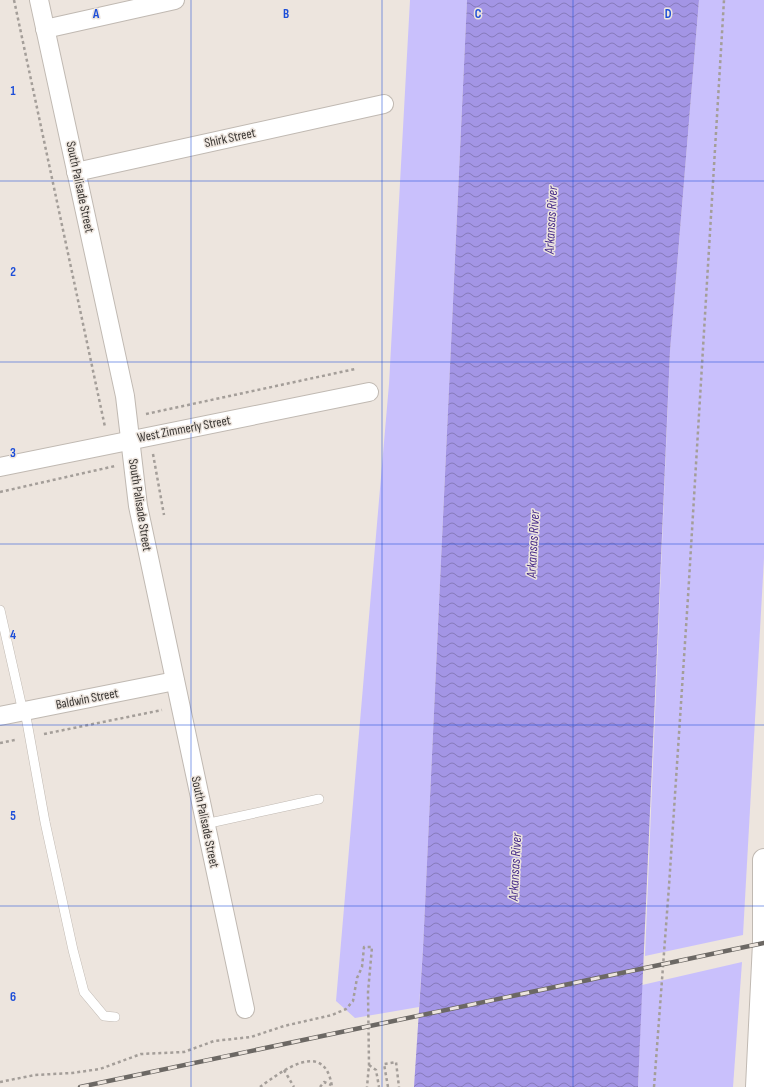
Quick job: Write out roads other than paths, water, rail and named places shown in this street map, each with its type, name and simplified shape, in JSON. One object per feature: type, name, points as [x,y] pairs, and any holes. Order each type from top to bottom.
[{"type":"main road","points":[[757,1087],[764,943],[764,867]]},
{"type":"street","name":"South Palisade Street","points":[[39,0],[125,396],[138,506],[245,1009]]},
{"type":"street","points":[[45,29],[175,0]]},
{"type":"street","name":"Shirk Street","points":[[76,172],[384,104]]},
{"type":"street","name":"West Zimmerly Street","points":[[0,467],[369,392]]},
{"type":"street","name":"Baldwin Street","points":[[0,716],[175,681]]},
{"type":"lane","points":[[0,610],[24,711],[45,822],[73,950],[84,992],[104,1016],[115,1017]]},
{"type":"lane","points":[[205,824],[319,799]]},
{"type":"water","name":"Arkansas River","points":[[467,0],[699,0],[670,351],[638,1087],[414,1087],[423,949]]},
{"type":"railway","points":[[80,1087],[764,943]]}]
